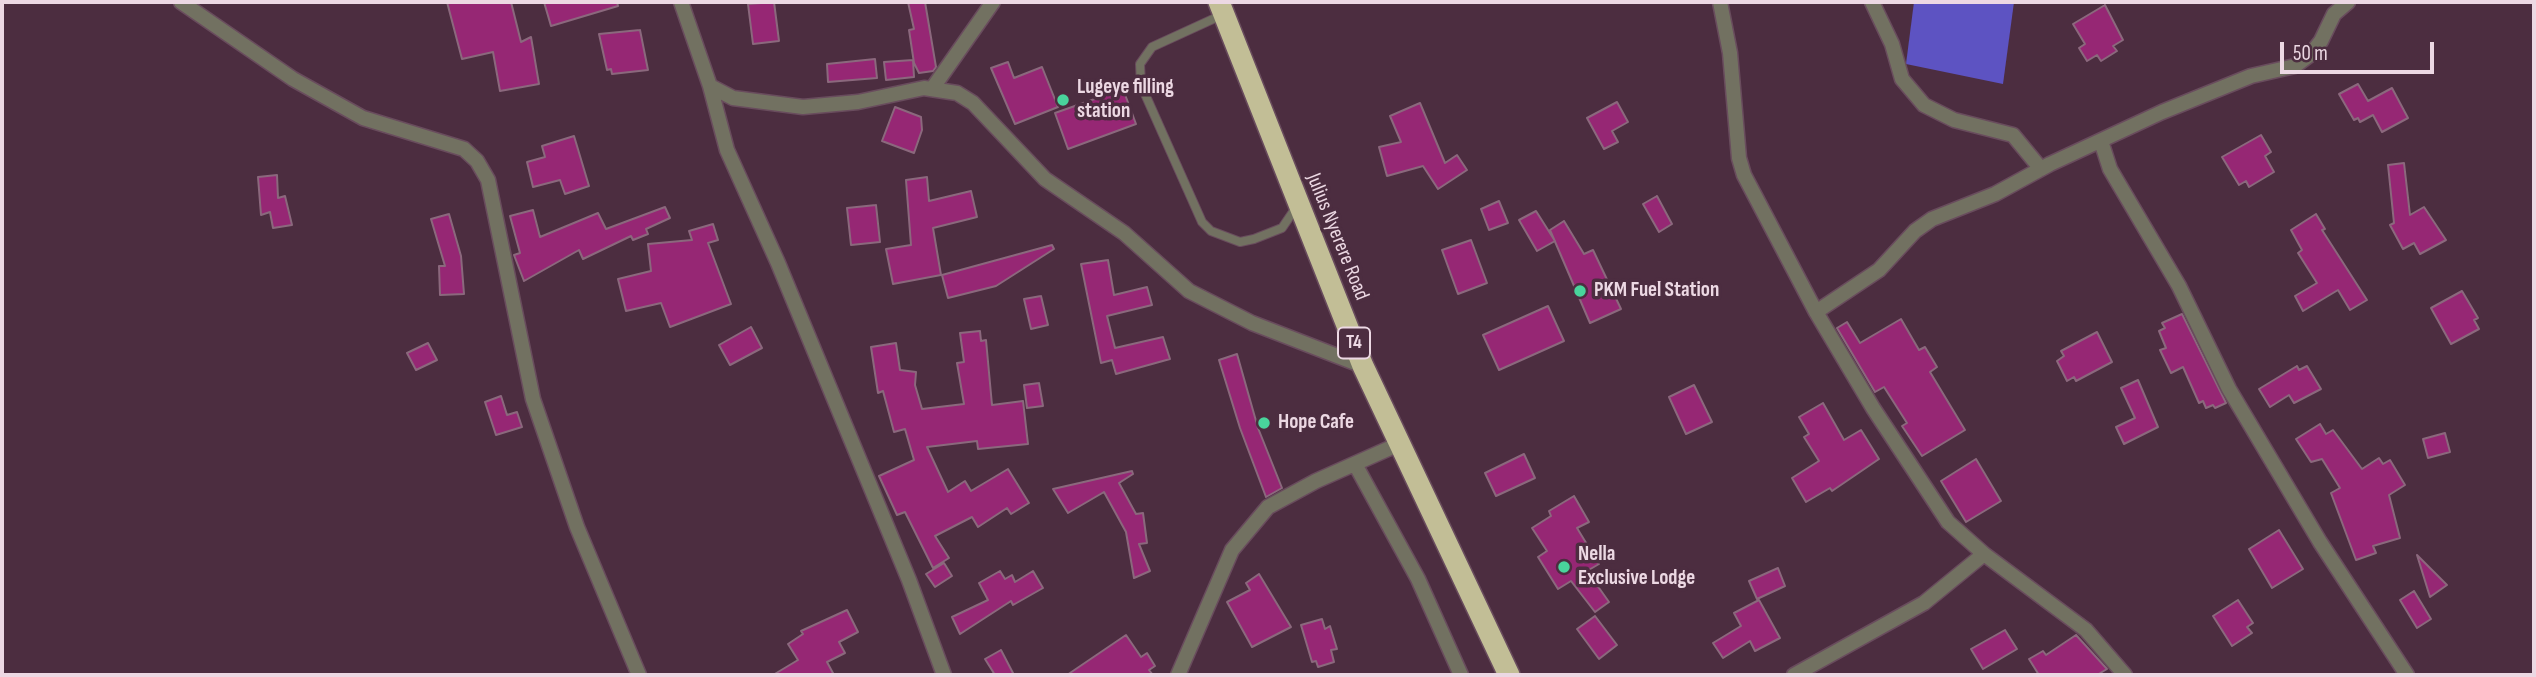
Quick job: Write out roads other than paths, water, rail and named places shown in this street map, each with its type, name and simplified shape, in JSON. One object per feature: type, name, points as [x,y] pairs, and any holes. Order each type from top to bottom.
[{"type":"highway","name":"Julius Nyerere Road","points":[[1222,8],[1363,366],[1509,675]]},
{"type":"street","points":[[181,2],[293,79],[363,118],[464,149],[477,161],[488,180],[533,399],[577,527],[639,675]]},
{"type":"street","points":[[681,2],[710,86],[727,150],[778,263],[909,580],[944,675]]},
{"type":"street","points":[[932,89],[993,2]]},
{"type":"street","points":[[1720,2],[1730,53],[1739,158],[1752,191],[1816,312],[1872,408],[1941,512],[1984,554],[2086,630],[2124,675]]},
{"type":"street","points":[[1871,2],[1892,44],[1902,79],[1918,100],[1946,117],[2013,135],[2042,169]]},
{"type":"street","points":[[1816,312],[1885,266],[1926,222],[1995,194],[2101,141],[2251,76],[2295,66],[2311,54],[2321,41],[2334,14],[2348,2]]},
{"type":"street","points":[[710,86],[733,98],[803,107],[858,102],[908,90],[932,89],[957,93],[973,103],[1045,179],[1124,233],[1189,291],[1252,323],[1363,366]]},
{"type":"street","points":[[2101,141],[2116,180],[2179,286],[2229,389],[2320,542],[2407,675]]},
{"type":"street","points":[[1178,675],[1232,550],[1259,517],[1282,498],[1399,444]]},
{"type":"street","points":[[1355,464],[1418,579],[1461,675]]},
{"type":"street","points":[[1794,675],[1924,603],[1984,554]]},
{"type":"lane","points":[[1222,8],[1152,47],[1140,64],[1141,85],[1202,222],[1211,231],[1240,242],[1254,239],[1282,228],[1298,205]]},
{"type":"place","name":"Lugeye filling station","points":[[1063,100]]},
{"type":"place","name":"PKM Fuel Station","points":[[1580,291]]},
{"type":"place","name":"Hope Cafe","points":[[1264,423]]},
{"type":"place","name":"Nella Exclusive Lodge","points":[[1564,567]]}]
